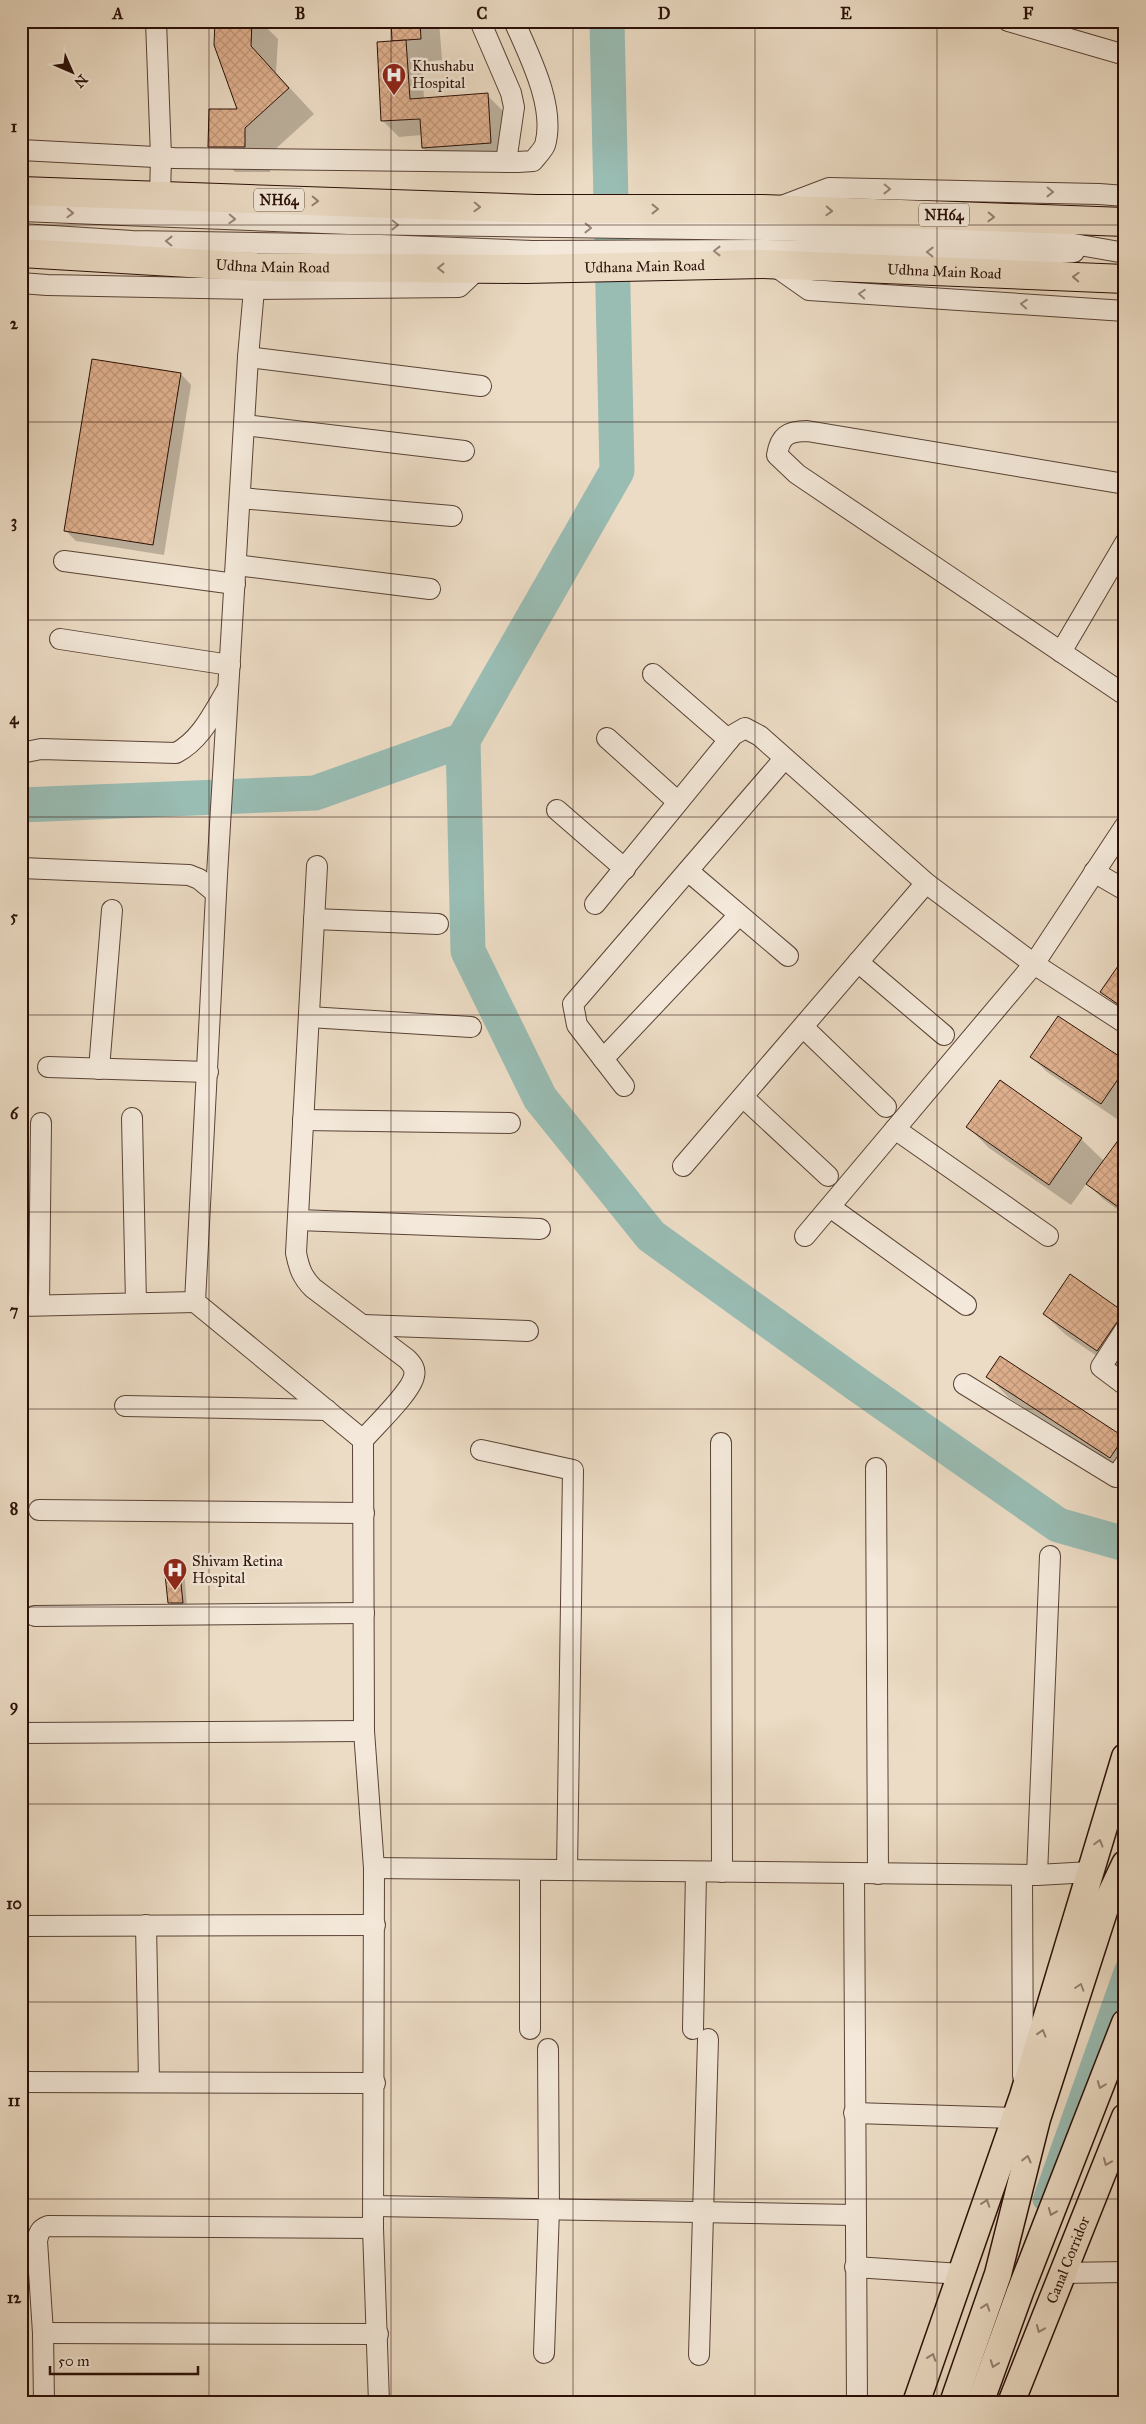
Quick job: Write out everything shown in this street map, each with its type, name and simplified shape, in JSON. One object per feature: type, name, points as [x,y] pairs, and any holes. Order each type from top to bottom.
[{"type":"highway","name":"NH64","points":[[21,191],[160,196],[538,218],[768,216],[1125,222]]},
{"type":"highway","name":"Udhna Main Road","points":[[21,252],[255,278],[479,268],[529,260]]},
{"type":"highway","name":"Udhana Main Road","points":[[529,260],[767,260]]},
{"type":"highway","name":"Udhna Main Road","points":[[767,260],[1125,279]]},
{"type":"main road","points":[[916,2403],[1019,2107],[1091,1872],[1119,1799],[1125,1757]]},
{"type":"main road","points":[[953,2403],[998,2274],[1037,2119],[1108,1902],[1125,1864]]},
{"type":"main road","points":[[980,2403],[1020,2292],[1125,2023]]},
{"type":"main road","name":"Canal Corridor","points":[[1011,2403],[1125,2117]]},
{"type":"street","points":[[156,21],[161,157],[160,196]]},
{"type":"street","points":[[480,21],[511,93],[514,107],[506,162]]},
{"type":"street","points":[[21,150],[161,157],[533,161],[545,146],[548,117],[535,67],[514,21]]},
{"type":"street","points":[[1008,21],[1125,55]]},
{"type":"street","points":[[768,216],[829,188],[1125,196]]},
{"type":"street","points":[[21,211],[349,224],[538,218]]},
{"type":"street","points":[[768,216],[1046,239],[1125,253]]},
{"type":"street","points":[[21,234],[132,241],[380,244],[529,260]]},
{"type":"street","points":[[767,260],[1046,254],[1102,250]]},
{"type":"street","points":[[767,260],[809,290],[1125,311]]},
{"type":"street","points":[[22,288],[255,278],[248,357],[216,884],[195,1302]]},
{"type":"street","points":[[248,357],[481,386]]},
{"type":"street","points":[[244,426],[464,451]]},
{"type":"street","points":[[1125,484],[807,431],[793,431],[786,434],[779,444],[777,455],[797,474],[1125,695]]},
{"type":"street","points":[[240,498],[452,516]]},
{"type":"street","points":[[1061,652],[1125,544]]},
{"type":"street","points":[[64,561],[430,589]]},
{"type":"street","points":[[60,639],[230,665]]},
{"type":"street","points":[[653,674],[729,740]]},
{"type":"street","points":[[21,752],[41,749],[176,753],[185,748],[199,734],[228,688]]},
{"type":"street","points":[[595,904],[729,740],[739,730],[746,728],[760,736],[926,883],[1034,964],[1125,1023]]},
{"type":"street","points":[[607,738],[678,802]]},
{"type":"street","points":[[624,1086],[577,1025],[573,1004],[784,759]]},
{"type":"street","points":[[557,810],[625,869]]},
{"type":"street","points":[[805,1236],[1034,964],[1125,826]]},
{"type":"street","points":[[317,866],[296,1253],[303,1278],[313,1288],[407,1359],[414,1369],[414,1376],[407,1390],[363,1440],[364,1731],[374,1868],[375,1925],[375,2206],[373,2228],[379,2403]]},
{"type":"street","points":[[21,868],[189,875],[216,884]]},
{"type":"street","points":[[688,871],[788,956]]},
{"type":"street","points":[[1094,872],[1125,890]]},
{"type":"street","points":[[684,1166],[926,883]]},
{"type":"street","points":[[99,1069],[112,910]]},
{"type":"street","points":[[603,1059],[739,915]]},
{"type":"street","points":[[314,920],[438,924]]},
{"type":"street","points":[[858,962],[944,1035]]},
{"type":"street","points":[[309,1017],[471,1027]]},
{"type":"street","points":[[803,1027],[886,1107]]},
{"type":"street","points":[[48,1067],[208,1072]]},
{"type":"street","points":[[743,1097],[828,1176]]},
{"type":"street","points":[[132,1118],[136,1303]]},
{"type":"street","points":[[303,1120],[510,1122]]},
{"type":"street","points":[[41,1123],[30,1306],[195,1302],[363,1440]]},
{"type":"street","points":[[895,1130],[1048,1236]]},
{"type":"street","points":[[830,1207],[966,1305]]},
{"type":"street","points":[[298,1220],[540,1229]]},
{"type":"street","points":[[363,1325],[528,1332]]},
{"type":"street","points":[[1125,1330],[1101,1367],[1125,1385]]},
{"type":"street","points":[[964,1384],[1116,1477],[1125,1464]]},
{"type":"street","points":[[125,1406],[327,1410]]},
{"type":"street","points":[[721,1443],[722,1872]]},
{"type":"street","points":[[481,1450],[572,1470],[567,1870]]},
{"type":"street","points":[[876,1468],[878,1874]]},
{"type":"street","points":[[39,1510],[364,1513]]},
{"type":"street","points":[[854,2112],[1019,2107],[1030,1875],[1050,1556]]},
{"type":"street","points":[[35,1616],[364,1613]]},
{"type":"street","points":[[21,1733],[364,1731]]},
{"type":"street","points":[[374,1868],[1030,1875],[1091,1872]]},
{"type":"street","points":[[530,1871],[530,2029]]},
{"type":"street","points":[[696,1872],[704,2212],[699,2356]]},
{"type":"street","points":[[854,1873],[854,2215],[857,2403]]},
{"type":"street","points":[[146,1925],[149,2082]]},
{"type":"street","points":[[21,1926],[375,1925]]},
{"type":"street","points":[[544,2353],[549,2209],[548,2049]]},
{"type":"street","points":[[21,2082],[375,2084]]},
{"type":"street","points":[[375,2206],[854,2215]]},
{"type":"street","points":[[44,2403],[43,2333],[38,2241],[39,2232],[48,2226],[373,2228]]},
{"type":"street","points":[[855,2267],[961,2274]]},
{"type":"street","points":[[1063,2273],[1125,2272]]},
{"type":"street","points":[[43,2333],[378,2334]]},
{"type":"building","points":[[215,21],[252,21],[251,46],[289,88],[245,128],[245,147],[208,147],[209,109],[237,109],[214,45]]},
{"type":"building","points":[[391,21],[420,21],[421,39],[392,41]]},
{"type":"building","points":[[406,40],[410,99],[488,93],[491,143],[422,148],[420,119],[381,121],[377,42]]},
{"type":"building","points":[[92,359],[181,373],[153,545],[64,531]]},
{"type":"building","points":[[1125,956],[1125,1009],[1100,992]]},
{"type":"building","points":[[1058,1016],[1125,1060],[1125,1069],[1101,1104],[1030,1057]]},
{"type":"building","points":[[1000,1080],[1082,1138],[1049,1185],[966,1127]]},
{"type":"building","points":[[1125,1131],[1125,1212],[1086,1184]]},
{"type":"building","points":[[1070,1274],[1124,1312],[1097,1351],[1043,1314]]},
{"type":"building","points":[[1000,1356],[1124,1437],[1110,1458],[986,1377]]},
{"type":"building","points":[[179,1564],[183,1603],[168,1603],[164,1565]]},
{"type":"waterway","points":[[21,805],[315,793],[463,740],[617,471],[607,21]]},
{"type":"waterway","points":[[463,740],[468,951],[540,1098],[651,1236],[858,1385],[1058,1525],[1125,1544]]},
{"type":"waterway","points":[[1043,2200],[1125,1969]]},
{"type":"place","name":"Khushabu Hospital","points":[[394,96]]},
{"type":"place","name":"Shivam Retina Hospital","points":[[175,1591]]}]
